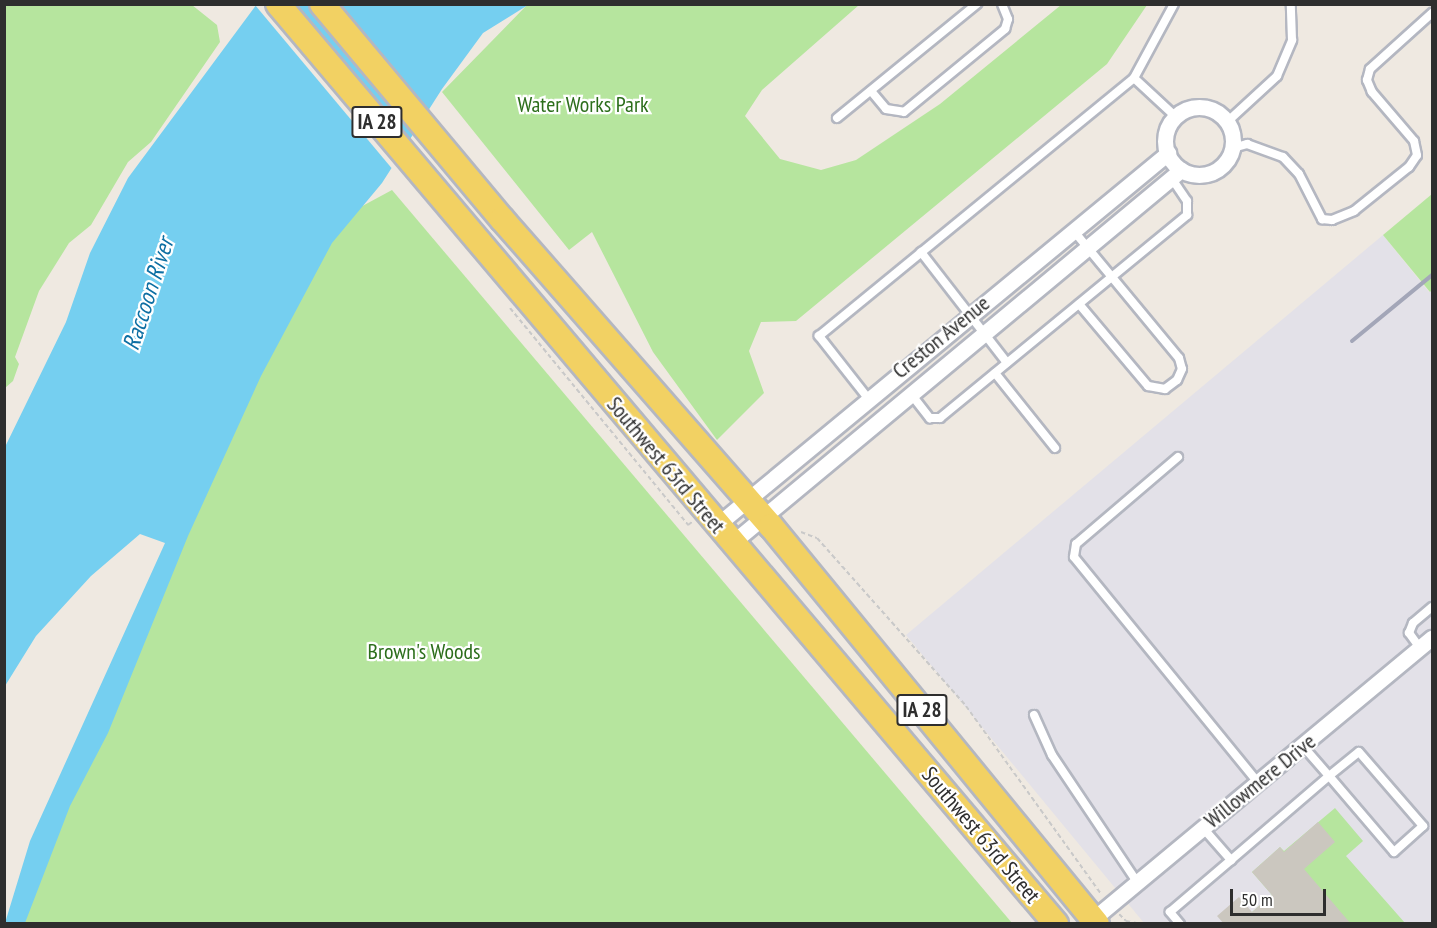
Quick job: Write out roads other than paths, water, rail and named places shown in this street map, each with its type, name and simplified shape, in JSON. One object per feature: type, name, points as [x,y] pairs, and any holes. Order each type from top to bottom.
[{"type":"main road","name":"Southwest 63rd Street","points":[[278,4],[715,529],[1056,924]]},
{"type":"main road","name":"Southwest 63rd Street","points":[[322,4],[502,219],[746,498],[1097,918]]},
{"type":"street","points":[[1205,108],[1227,122],[1233,148],[1228,159],[1211,173],[1177,174],[1168,153],[1166,137],[1176,117],[1184,111],[1205,108]]},
{"type":"street","name":"Creston Avenue","points":[[715,529],[746,498],[1072,228],[1168,153]]},
{"type":"street","name":"Creston Avenue","points":[[715,529],[761,516],[1177,174]]},
{"type":"street","name":"Willowmere Drive","points":[[1097,918],[1137,882],[1432,638]]},
{"type":"lane","points":[[837,118],[977,4]]},
{"type":"lane","points":[[871,91],[886,109],[904,112],[1005,29],[1008,19],[1002,4]]},
{"type":"lane","points":[[867,398],[819,336],[1134,78],[1174,4]]},
{"type":"lane","points":[[1227,122],[1277,76],[1292,40],[1291,4]]},
{"type":"lane","points":[[1233,148],[1247,144],[1283,158],[1299,174],[1323,219],[1332,220],[1354,211],[1409,167],[1417,156],[1414,141],[1372,92],[1367,80],[1370,69],[1432,13]]},
{"type":"lane","points":[[1134,78],[1176,117]]},
{"type":"lane","points":[[911,394],[930,418],[940,418],[1187,215],[1187,201],[1177,174]]},
{"type":"lane","points":[[1072,228],[1179,358],[1182,369],[1178,380],[1165,389],[1148,386],[1079,304]]},
{"type":"lane","points":[[921,252],[1007,363]]},
{"type":"lane","points":[[995,373],[1054,448]]},
{"type":"lane","points":[[1178,458],[1076,544],[1074,557],[1258,783]]},
{"type":"lane","points":[[1420,648],[1409,633],[1413,623],[1432,607]]},
{"type":"lane","points":[[1034,715],[1052,755],[1137,882]]},
{"type":"lane","points":[[1180,924],[1170,912],[1329,776],[1359,752],[1423,826],[1394,852],[1329,776],[1303,746]]},
{"type":"lane","points":[[1203,828],[1231,860]]},
{"type":"water","name":"Raccoon River","points":[[257,4],[528,5],[483,33],[442,89],[382,183],[332,243],[261,376],[188,536],[108,733],[70,806],[25,923],[5,923],[30,841],[165,543],[140,534],[91,576],[36,636],[5,686],[5,447],[66,322],[90,253],[128,178]]},
{"type":"railway","points":[[1352,341],[1432,275]]},
{"type":"park label","name":"Water Works Park","points":[[583,105]]},
{"type":"park label","name":"Brown's Woods","points":[[424,652]]}]
